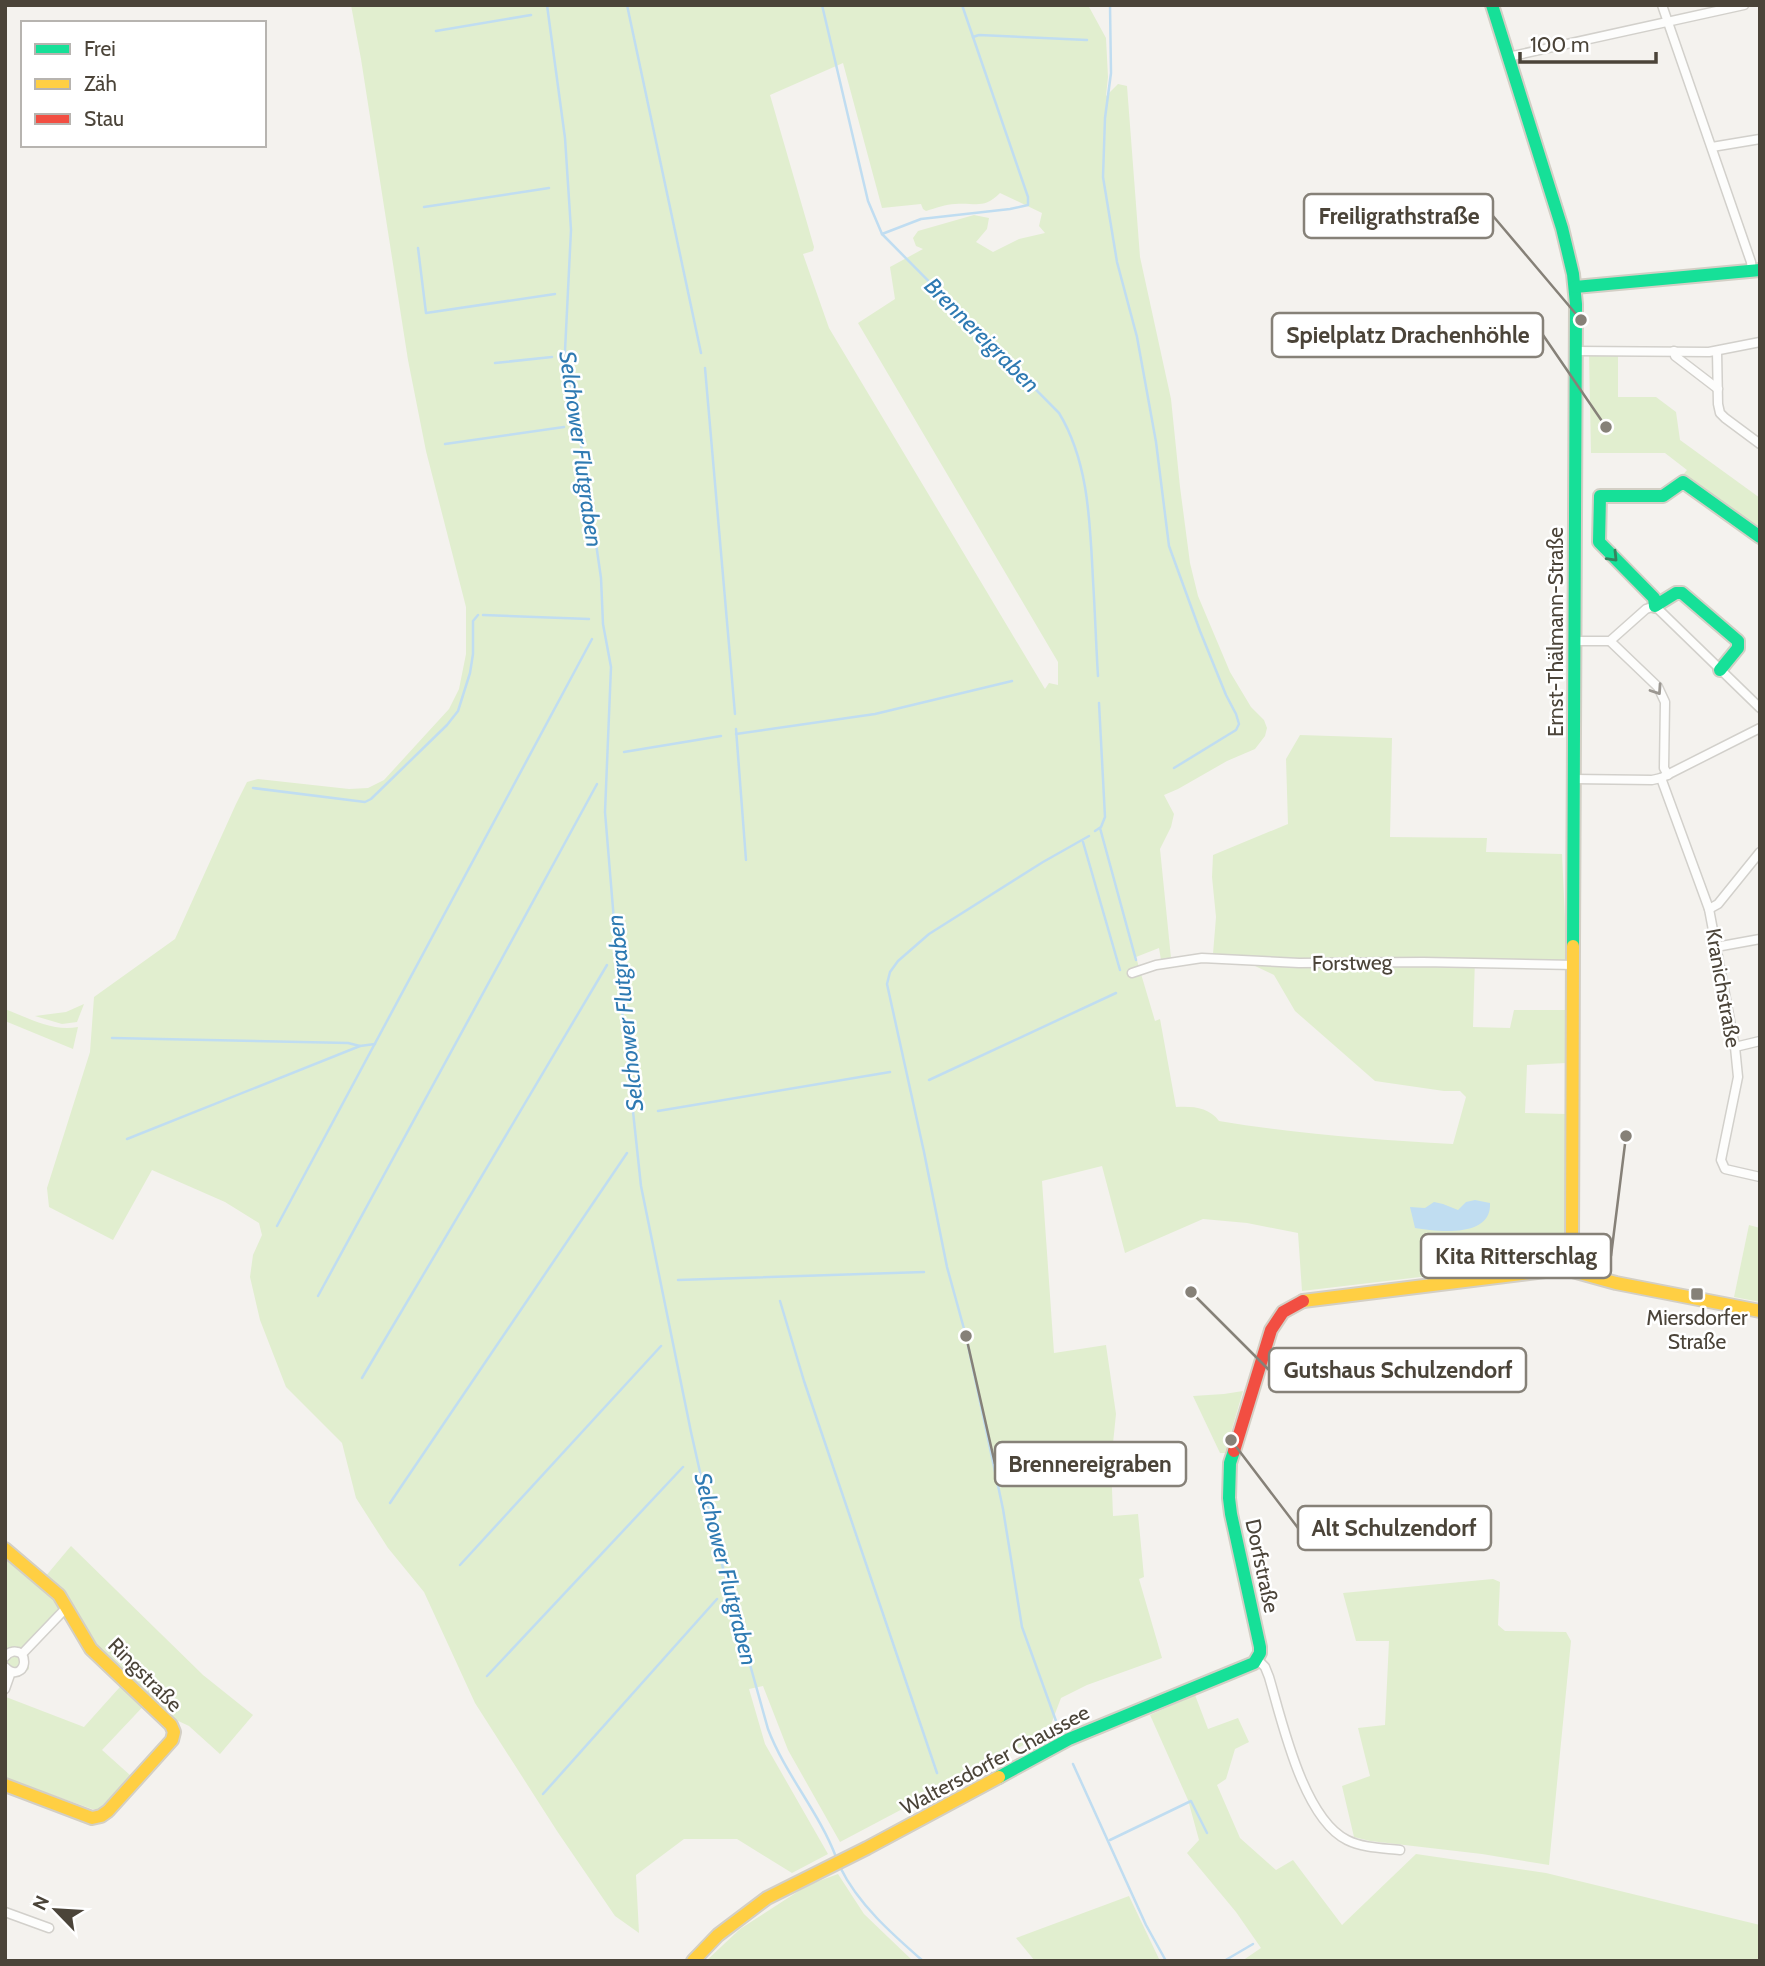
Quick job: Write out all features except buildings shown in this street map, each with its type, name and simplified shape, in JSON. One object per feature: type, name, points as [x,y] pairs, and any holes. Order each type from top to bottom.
[{"type":"street","name":"Ernst-Thälmann-Straße","points":[[1492,5],[1564,236],[1575,287],[1574,965],[1572,1250],[1569,1270]]},
{"type":"street","points":[[1575,287],[1756,270],[1662,5]]},
{"type":"street","points":[[1508,57],[1744,5]]},
{"type":"street","points":[[1712,147],[1760,139]]},
{"type":"street","points":[[1576,351],[1717,351],[1760,342]]},
{"type":"street","points":[[1674,351],[1675,356],[1718,389]]},
{"type":"street","points":[[1717,351],[1720,413],[1760,444]]},
{"type":"street","points":[[1760,537],[1683,482],[1663,496],[1600,496],[1599,542],[1654,598],[1655,606],[1760,708]]},
{"type":"street","points":[[1575,641],[1611,641],[1646,608],[1664,602],[1676,593],[1682,593],[1738,641],[1738,648],[1720,670]]},
{"type":"street","name":"Kranichstraße","points":[[1611,641],[1658,687],[1665,702],[1664,776],[1709,909],[1735,1047],[1738,1077],[1721,1160],[1725,1169],[1760,1177]]},
{"type":"street","points":[[1574,779],[1652,780],[1760,728]]},
{"type":"street","points":[[1709,909],[1718,904],[1760,852]]},
{"type":"street","points":[[1716,947],[1760,939]]},
{"type":"street","name":"Forstweg","points":[[1132,973],[1156,965],[1202,958],[1299,963],[1574,965]]},
{"type":"street","points":[[1735,1047],[1760,1041]]},
{"type":"street","points":[[1569,1270],[1616,1283],[1760,1311]]},
{"type":"street","name":"Dorfstraße","points":[[1400,1850],[1357,1844],[1343,1838],[1319,1812],[1298,1772],[1269,1677],[1265,1667],[1257,1659],[1260,1647],[1228,1498],[1230,1462],[1272,1330],[1283,1312],[1291,1306],[1305,1300],[1569,1270]]},
{"type":"street","name":"Ringstraße","points":[[5,1549],[51,1587],[67,1607],[91,1649],[172,1725],[174,1732],[172,1740],[101,1816],[92,1818],[5,1786]]},
{"type":"street","points":[[22,1654],[67,1607]]},
{"type":"street","points":[[5,1657],[12,1652],[22,1654]]},
{"type":"street","points":[[5,1689],[8,1670],[18,1672],[23,1668],[25,1661],[22,1654]]},
{"type":"street","name":"Waltersdorfer Chaussee","points":[[693,1961],[718,1935],[788,1886],[847,1858],[1069,1739],[1251,1666],[1257,1659]]},
{"type":"street","points":[[5,1912],[49,1928]]},
{"type":"green space","points":[[351,5],[1088,5],[1106,38],[1106,96],[1118,84],[1127,86],[1140,257],[1171,399],[1190,563],[1198,596],[1230,672],[1267,728],[1265,736],[1255,749],[1164,795],[1174,814],[1160,849],[1171,958],[1161,960],[1159,948],[1136,957],[1155,1021],[1160,1019],[1176,1107],[1205,1110],[1219,1121],[1277,1130],[1453,1144],[1466,1097],[1460,1091],[1375,1081],[1295,1011],[1274,975],[1234,956],[1213,954],[1216,917],[1213,855],[1288,824],[1286,759],[1300,735],[1392,738],[1390,837],[1487,838],[1486,852],[1562,854],[1567,961],[1475,958],[1473,1027],[1510,1028],[1514,1010],[1566,1010],[1566,1063],[1527,1065],[1525,1113],[1566,1114],[1564,1260],[1302,1291],[1298,1233],[1247,1223],[1203,1219],[1125,1253],[1102,1166],[1042,1181],[1054,1353],[1106,1345],[1116,1414],[1111,1463],[1113,1516],[1138,1514],[1144,1577],[1139,1579],[1162,1658],[1087,1685],[1061,1698],[1048,1732],[840,1842],[788,1750],[763,1686],[749,1689],[765,1744],[828,1854],[792,1873],[737,1839],[684,1839],[636,1875],[639,1933],[615,1916],[475,1703],[424,1592],[388,1548],[356,1498],[342,1443],[286,1387],[260,1320],[250,1277],[253,1255],[262,1235],[259,1223],[225,1202],[152,1170],[113,1240],[49,1207],[47,1188],[90,1052],[94,997],[175,939],[247,782],[258,779],[349,789],[368,788],[384,780],[449,709],[459,689],[466,654],[466,607],[426,451],[408,360]],"holes":[[[843,63],[882,208],[921,204],[926,211],[952,204],[989,202],[1000,193],[1042,213],[1039,226],[1045,233],[1019,239],[993,252],[976,242],[987,229],[989,218],[974,215],[918,231],[913,238],[916,246],[923,249],[890,267],[895,299],[858,323],[1058,662],[1058,685],[1049,683],[1045,689],[829,328],[803,254],[813,251],[814,247],[770,95]]]},
{"type":"green space","points":[[1618,355],[1618,397],[1656,397],[1676,412],[1680,440],[1760,498],[1760,532],[1682,476],[1687,470],[1665,453],[1591,453],[1589,356]]},
{"type":"green space","points":[[84,1004],[77,1022],[62,1024],[35,1016],[66,1012]]},
{"type":"green space","points":[[5,1009],[50,1026],[78,1027],[73,1049],[5,1021]]},
{"type":"green space","points":[[1749,1225],[1760,1228],[1760,1302],[1734,1297]]},
{"type":"green space","points":[[1243,1391],[1225,1453],[1220,1453],[1193,1396]]},
{"type":"green space","points":[[71,1546],[203,1675],[253,1715],[220,1754],[189,1726],[174,1719],[151,1698],[102,1750],[131,1776],[99,1809],[92,1809],[5,1778],[5,1555],[45,1577]],"holes":[[[73,1605],[100,1649],[128,1678],[84,1727],[6,1697],[14,1677],[29,1669],[28,1653],[34,1644]]]},
{"type":"green space","points":[[1493,1579],[1500,1582],[1498,1625],[1505,1631],[1566,1632],[1571,1641],[1549,1865],[1354,1837],[1342,1786],[1370,1776],[1358,1728],[1385,1725],[1389,1641],[1356,1641],[1343,1593]]},
{"type":"green space","points":[[1195,1695],[1208,1729],[1238,1718],[1249,1742],[1235,1749],[1226,1779],[1217,1785],[1240,1838],[1276,1870],[1293,1860],[1342,1925],[1416,1854],[1546,1873],[1760,1925],[1760,1961],[1242,1961],[1261,1948],[1236,1912],[1187,1853],[1199,1840],[1188,1800],[1150,1715]]},
{"type":"green space","points":[[838,1874],[864,1914],[913,1961],[706,1961],[740,1929],[808,1885]]},
{"type":"green space","points":[[1129,1896],[1160,1961],[1035,1961],[1016,1938]]},
{"type":"water","points":[[1475,1200],[1490,1203],[1488,1214],[1482,1222],[1473,1227],[1449,1231],[1415,1228],[1410,1207],[1425,1208],[1434,1202],[1458,1210],[1466,1202]]},
{"type":"waterway","name":"Selchower Flutgraben","points":[[547,5],[565,138],[571,230],[565,351],[586,474],[601,578],[603,624],[611,667],[605,812],[619,981],[641,1186],[716,1543],[768,1729],[783,1762],[821,1824],[836,1857]]},
{"type":"waterway","points":[[627,5],[701,353]]},
{"type":"waterway","name":"Brennereigraben","points":[[822,5],[868,201],[882,234],[1059,413],[1069,432],[1077,452],[1089,515],[1098,676]]},
{"type":"waterway","points":[[882,234],[921,219],[1028,205],[1028,197],[962,5]]},
{"type":"waterway","points":[[1110,5],[1111,73],[1105,118],[1103,177],[1117,262],[1137,337],[1156,442],[1169,546],[1200,631],[1239,724],[1236,730],[1174,768]]},
{"type":"waterway","points":[[436,31],[531,15]]},
{"type":"waterway","points":[[973,37],[979,35],[1087,40]]},
{"type":"waterway","points":[[424,207],[549,188]]},
{"type":"waterway","points":[[418,248],[426,313],[555,294]]},
{"type":"waterway","points":[[495,363],[552,357]]},
{"type":"waterway","points":[[705,368],[735,714]]},
{"type":"waterway","points":[[445,444],[564,427]]},
{"type":"waterway","points":[[253,788],[365,802],[371,799],[458,711],[470,673],[473,621],[478,615]]},
{"type":"waterway","points":[[483,615],[589,619]]},
{"type":"waterway","points":[[277,1226],[592,639]]},
{"type":"waterway","points":[[736,734],[875,714],[1012,681]]},
{"type":"waterway","name":"Brennereigraben","points":[[1095,831],[1101,827],[1105,817],[1099,703]]},
{"type":"waterway","points":[[736,729],[746,860]]},
{"type":"waterway","points":[[624,752],[721,736]]},
{"type":"waterway","points":[[318,1296],[597,784]]},
{"type":"waterway","points":[[1100,828],[1136,960]]},
{"type":"waterway","name":"Brennereigraben","points":[[1056,1721],[1022,1627],[1003,1509],[966,1336],[947,1267],[887,984],[890,972],[898,961],[929,934],[1089,836]]},
{"type":"waterway","points":[[1083,842],[1120,970]]},
{"type":"waterway","points":[[362,1378],[607,965]]},
{"type":"waterway","points":[[929,1080],[1116,993]]},
{"type":"waterway","points":[[112,1038],[348,1043],[360,1046]]},
{"type":"waterway","points":[[127,1139],[360,1046],[375,1044]]},
{"type":"waterway","points":[[658,1111],[890,1072]]},
{"type":"waterway","points":[[390,1503],[627,1153]]},
{"type":"waterway","points":[[678,1280],[924,1272]]},
{"type":"waterway","points":[[780,1301],[804,1381],[937,1773]]},
{"type":"waterway","points":[[460,1565],[661,1346]]},
{"type":"waterway","points":[[487,1676],[683,1467]]},
{"type":"waterway","points":[[543,1794],[717,1599]]},
{"type":"waterway","name":"Brennereigraben","points":[[1073,1764],[1146,1925],[1166,1961]]},
{"type":"waterway","points":[[1110,1840],[1191,1801],[1207,1833]]},
{"type":"waterway","name":"Selchower Flutgraben","points":[[840,1867],[866,1906],[923,1961]]},
{"type":"waterway","points":[[1224,1961],[1253,1944]]},
{"type":"traffic: fast","points":[[1492,5],[1562,228],[1573,274],[1576,304],[1573,946]]},
{"type":"traffic: fast","points":[[1575,287],[1760,270]]},
{"type":"traffic: fast","points":[[1720,670],[1738,648],[1738,641],[1682,593],[1676,593],[1655,606],[1654,598],[1599,542],[1600,496],[1663,496],[1683,482],[1760,537]]},
{"type":"traffic: fast","points":[[999,1777],[1069,1739],[1254,1663],[1260,1653],[1260,1647],[1229,1498],[1230,1463],[1234,1451]]},
{"type":"traffic: slow","points":[[1569,1270],[1572,1250],[1573,946]]},
{"type":"traffic: slow","points":[[1303,1301],[1569,1270],[1616,1283],[1760,1311]]},
{"type":"traffic: slow","points":[[5,1549],[59,1595],[91,1649],[171,1725],[174,1732],[172,1740],[101,1816],[92,1818],[5,1785]]},
{"type":"traffic: slow","points":[[693,1961],[718,1935],[767,1898],[999,1777]]},
{"type":"traffic: jam","points":[[1234,1451],[1271,1330],[1283,1312],[1303,1301]]},
{"type":"place","name":"Freiligrathstraße","points":[[1581,320]]},
{"type":"place","name":"Spielplatz Drachenhöhle","points":[[1606,427]]},
{"type":"place","name":"Kita Ritterschlag","points":[[1626,1136]]},
{"type":"place","name":"Gutshaus Schulzendorf","points":[[1191,1292]]},
{"type":"place","name":"Miersdorfer Straße","points":[[1697,1294]]},
{"type":"place","name":"Brennereigraben","points":[[966,1336]]},
{"type":"place","name":"Alt Schulzendorf","points":[[1231,1440]]}]
